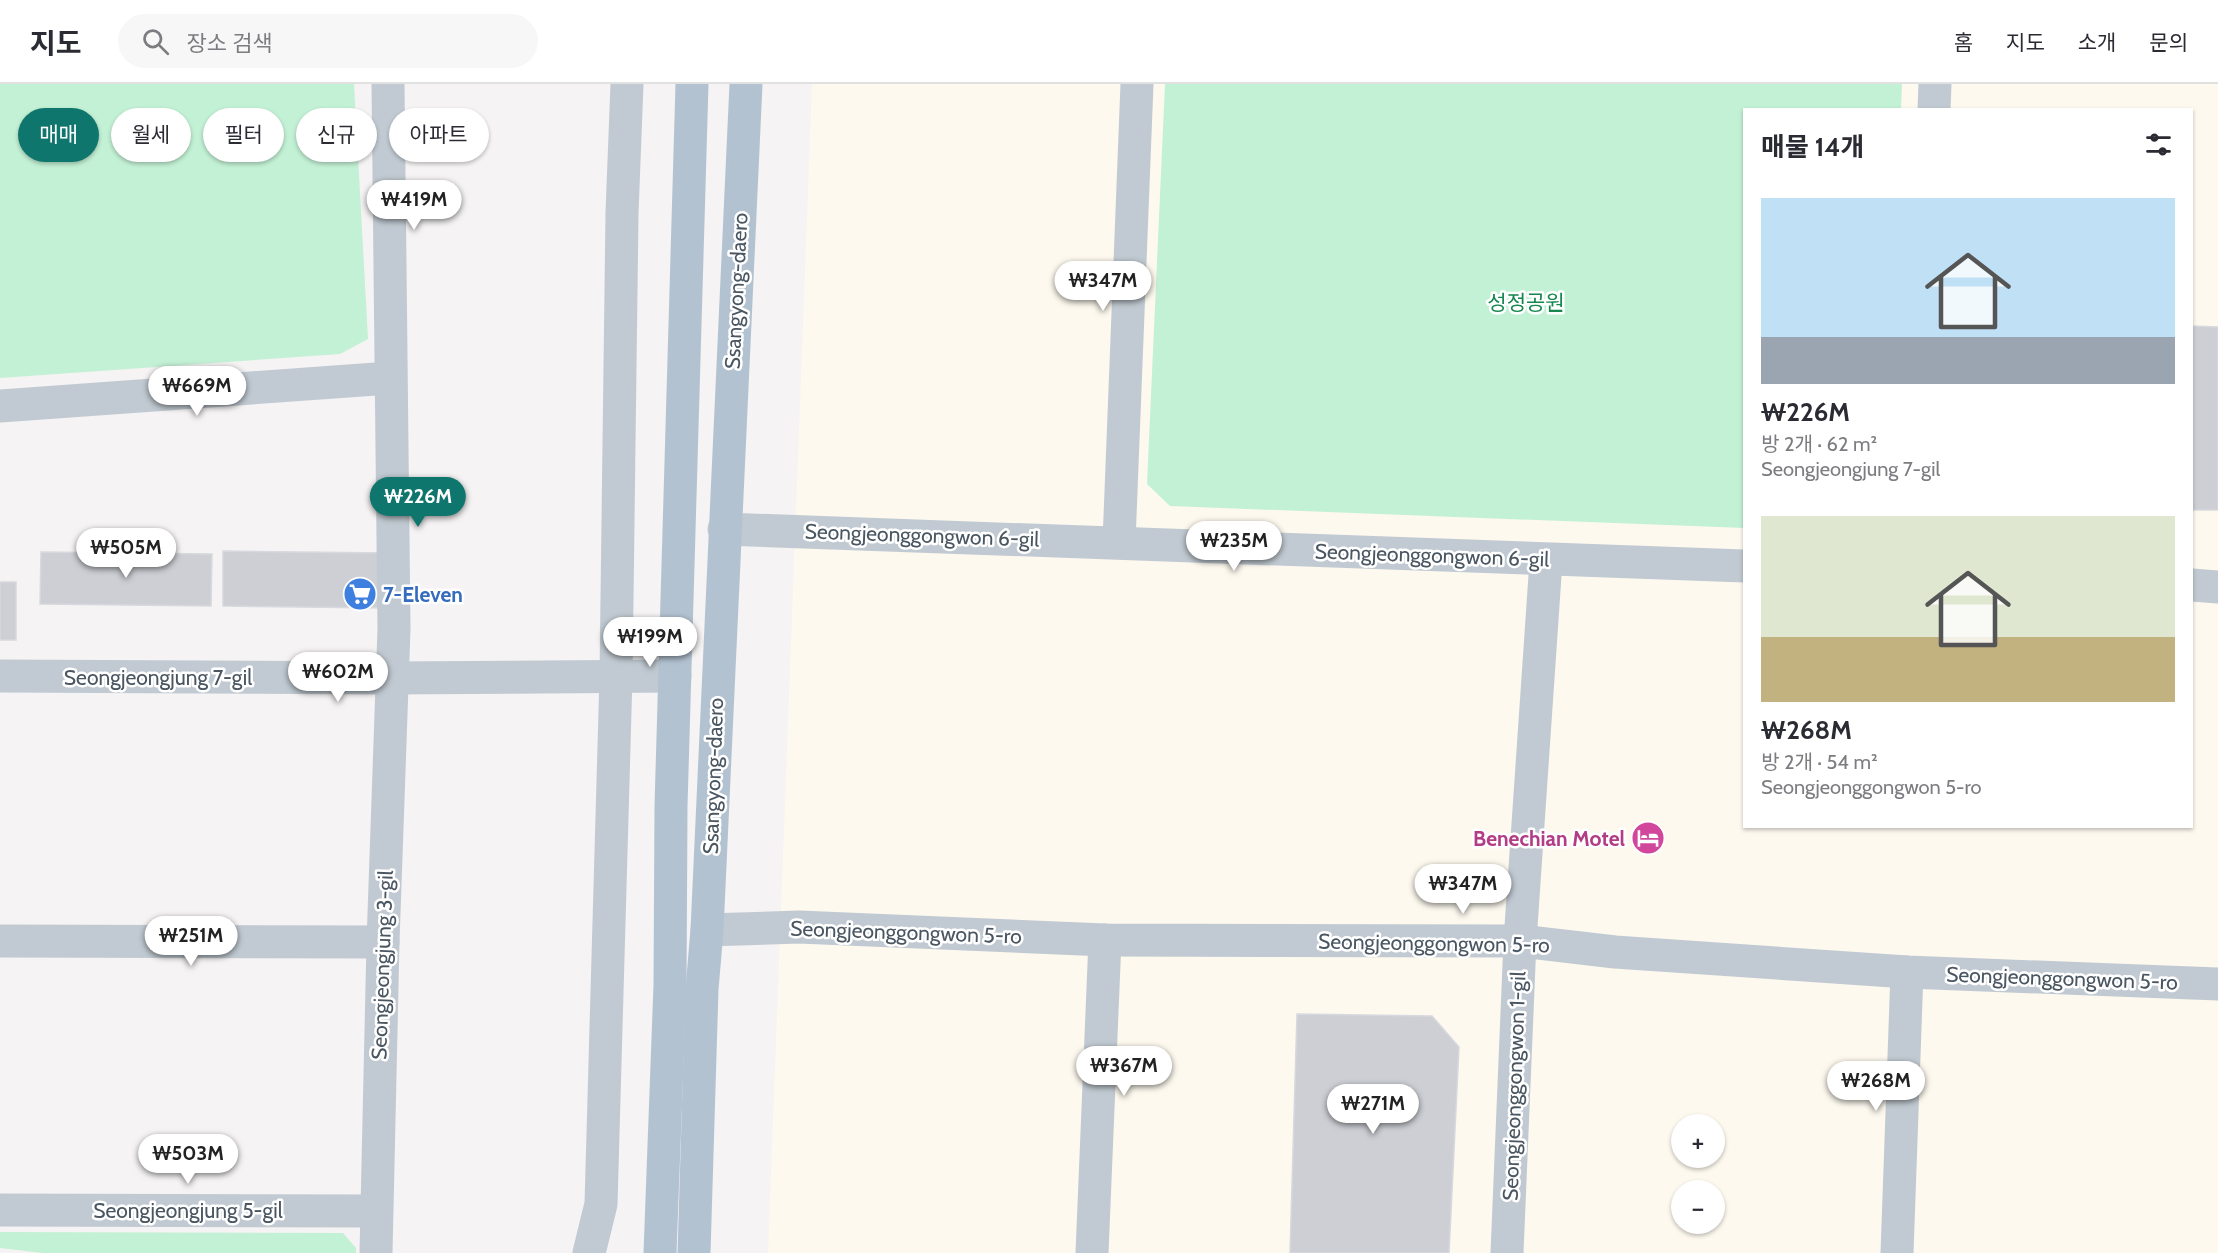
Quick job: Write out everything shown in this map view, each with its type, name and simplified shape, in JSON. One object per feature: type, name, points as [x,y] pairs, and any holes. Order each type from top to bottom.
[{"type":"main road","name":"Ssangyong-daero","points":[[660,1253],[670,985],[671,806],[692,84]]},
{"type":"main road","name":"Ssangyong-daero","points":[[694,1253],[702,989],[707,930],[746,84]]},
{"type":"street","name":"Seongjeongjung 3-gil","points":[[376,1253],[393,629],[388,84]]},
{"type":"street","points":[[589,1253],[601,1204],[616,676],[622,213],[627,84]]},
{"type":"street","points":[[1119,542],[1137,84]]},
{"type":"street","points":[[1934,108],[1935,84]]},
{"type":"street","points":[[0,406],[390,378]]},
{"type":"street","name":"Seongjeonggongwon 6-gil","points":[[724,529],[1119,542],[1546,561],[1743,566]]},
{"type":"street","name":"Seongjeonggongwon 1-gil","points":[[1507,1253],[1520,941],[1546,561]]},
{"type":"street","points":[[2193,585],[2218,587]]},
{"type":"street","name":"Seongjeongjung 7-gil","points":[[0,676],[391,678],[675,676]]},
{"type":"street","name":"Seongjeonggongwon 5-ro","points":[[707,930],[799,927],[1105,940],[1520,941],[1615,951],[1907,972],[2218,984]]},
{"type":"street","points":[[1092,1253],[1105,940]]},
{"type":"street","points":[[0,942],[383,942]]},
{"type":"street","points":[[1897,1253],[1907,972]]},
{"type":"street","name":"Seongjeongjung 5-gil","points":[[0,1210],[376,1211]]},
{"type":"shaded area","points":[[812,84],[2218,84],[2218,1253],[768,1253]]},
{"type":"green space","points":[[0,84],[354,84],[355,108],[296,108],[296,162],[358,162],[368,339],[340,354],[0,378]]},
{"type":"green space","name":"성정공원","points":[[1165,84],[1902,84],[1901,108],[1743,108],[1743,528],[1170,506],[1147,484]]},
{"type":"green space","points":[[0,1232],[343,1233],[356,1248],[356,1253],[43,1253],[0,1248]]},
{"type":"building","points":[[2193,326],[2218,327],[2218,510],[2193,510]]},
{"type":"building","points":[[223,551],[388,553],[387,608],[223,606]]},
{"type":"building","points":[[41,552],[212,554],[211,606],[40,604]]},
{"type":"building","points":[[0,582],[16,582],[16,640],[0,640]]},
{"type":"building","points":[[1297,1014],[1432,1016],[1459,1047],[1449,1253],[1290,1253]]},
{"type":"place","name":"7-Eleven","points":[[360,594]]},
{"type":"place","name":"Benechian Motel","points":[[1648,838]]}]
